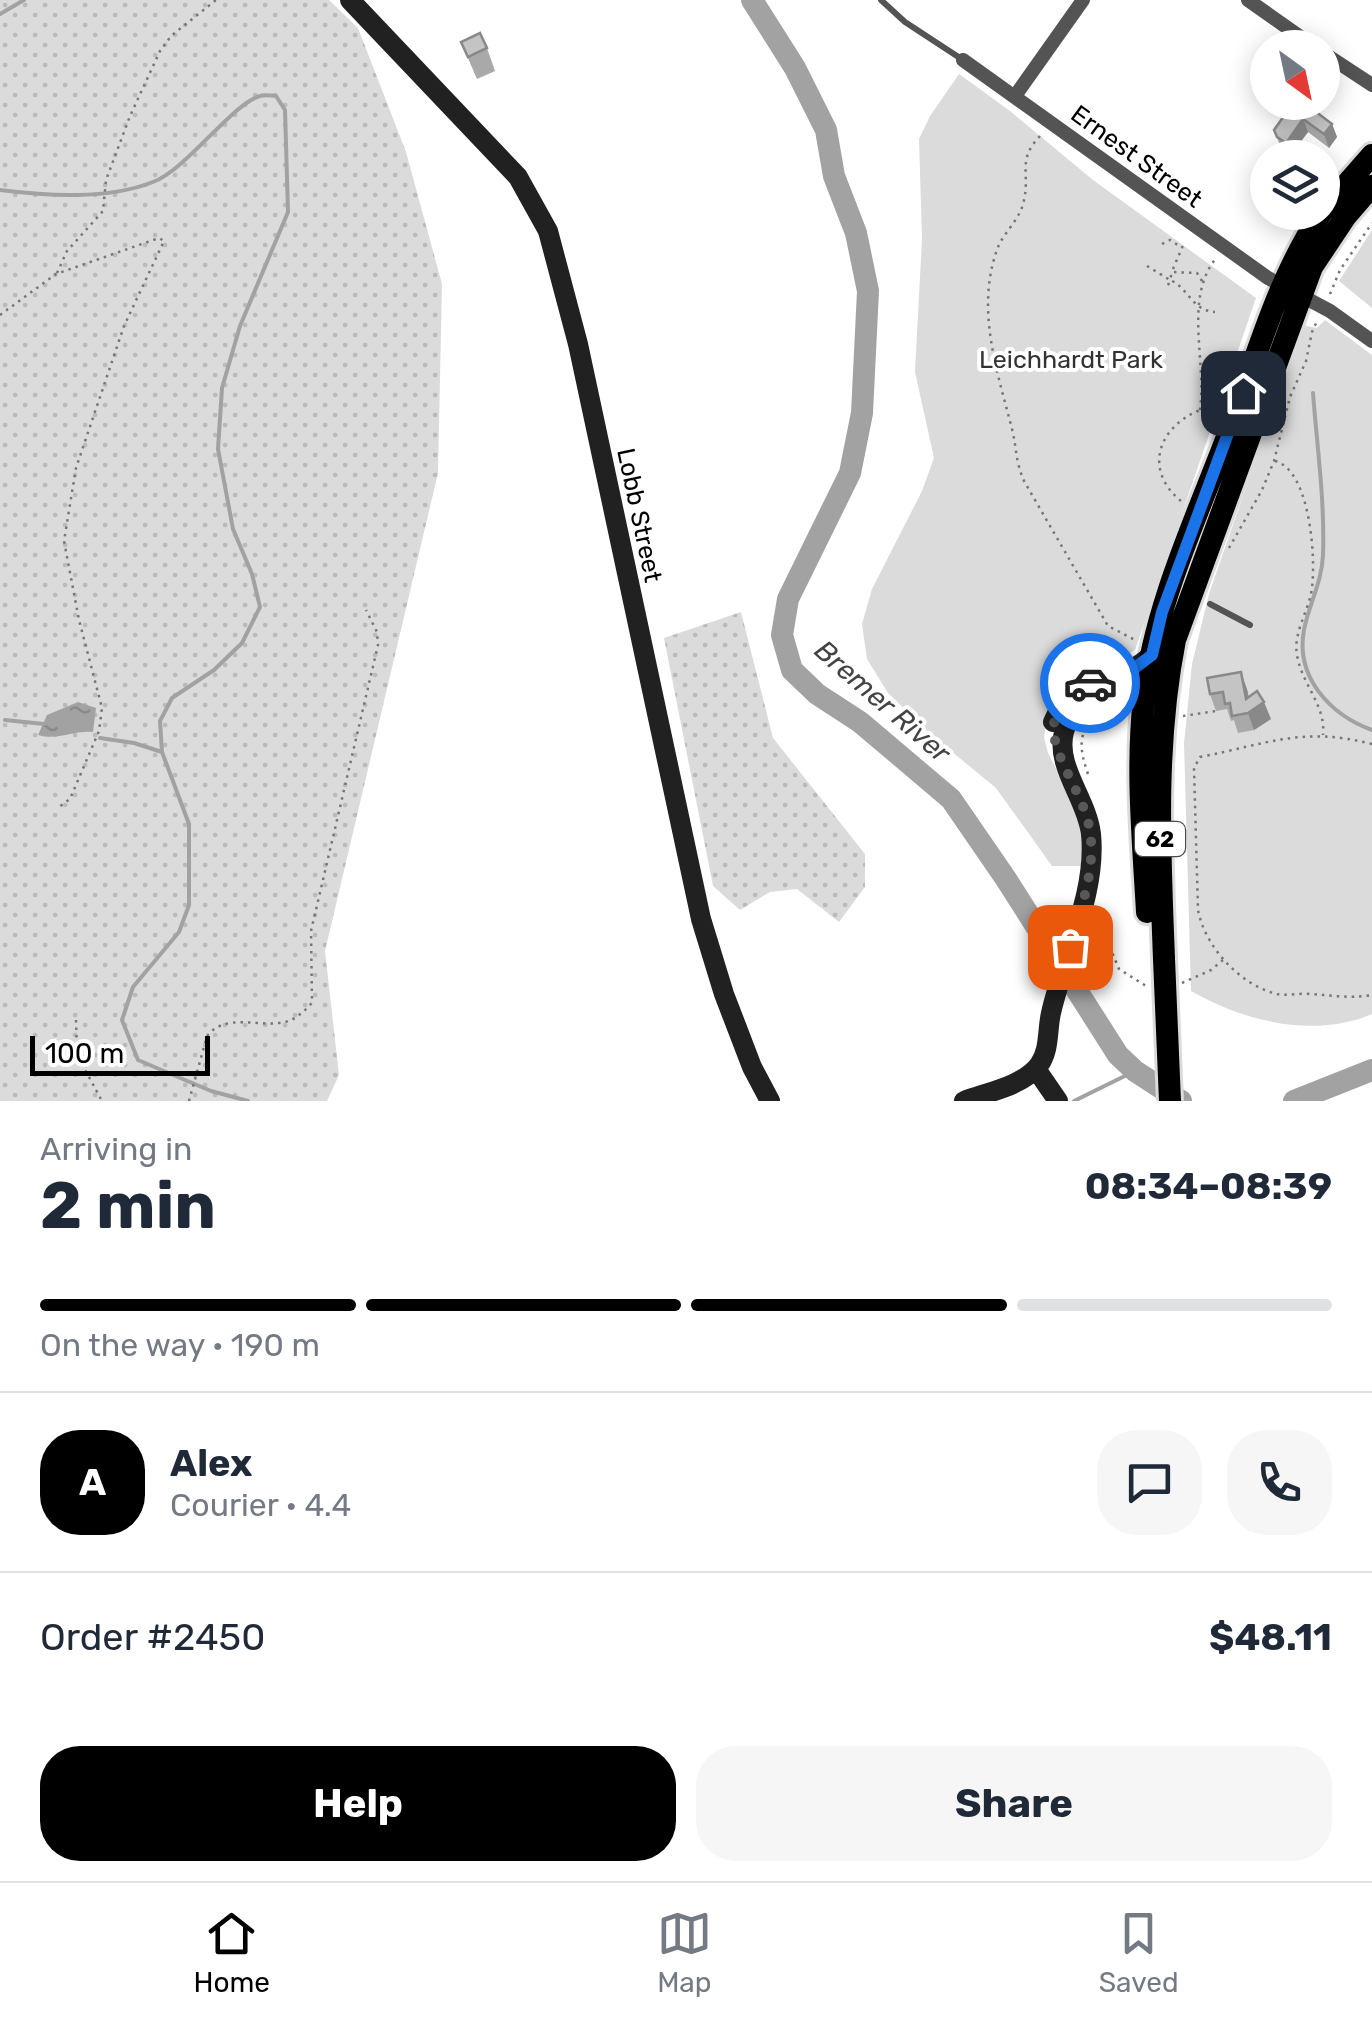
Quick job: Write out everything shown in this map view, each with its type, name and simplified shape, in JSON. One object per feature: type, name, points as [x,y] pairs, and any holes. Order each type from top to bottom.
[{"type":"main road","name":"Lobb Street","points":[[350,0],[518,177],[548,232],[578,344],[701,918],[724,994],[752,1067],[770,1101]]},
{"type":"main road","name":"62","points":[[1340,191],[1372,154]]},
{"type":"main road","name":"62","points":[[1170,1101],[1140,789],[1175,640],[1290,290],[1372,186]]},
{"type":"main road","name":"62","points":[[1161,705],[1146,649],[1315,230]]},
{"type":"main road","points":[[1055,1095],[1041,1060],[1090,872],[1092,848],[1083,802],[1052,734],[1053,720],[1062,704],[1082,687],[1136,667],[1146,649]]},
{"type":"main road","points":[[1068,770],[1062,755],[1062,737],[1078,707],[1094,696],[1110,692],[1161,705]]},
{"type":"main road","name":"62","points":[[1156,1101],[1157,960]]},
{"type":"main road","points":[[964,1101],[1016,1082],[1041,1060]]},
{"type":"street","points":[[1015,96],[1083,0]]},
{"type":"street","points":[[1248,0],[1290,30]]},
{"type":"street","name":"Ernest Street","points":[[963,60],[1225,247],[1290,290],[1330,310],[1372,341]]},
{"type":"street","points":[[1340,64],[1372,85]]},
{"type":"lane","name":"Ernest Street","points":[[881,0],[905,22],[963,60]]},
{"type":"lane","points":[[1210,604],[1250,624]]},
{"type":"path","points":[[56,274],[68,251],[103,211],[106,180],[160,51],[171,36],[216,0]]},
{"type":"path","points":[[1040,136],[1028,148],[1024,203],[998,248],[988,315],[997,376],[1013,433],[1015,460],[1024,481],[1108,626],[1146,649]]},
{"type":"path","points":[[1331,292],[1340,270],[1372,223]]},
{"type":"path","points":[[0,315],[56,274],[159,238],[164,242],[124,326],[76,468],[64,541],[102,708],[98,730],[70,800],[59,807]]},
{"type":"path","points":[[1162,244],[1170,240],[1183,245],[1168,288]]},
{"type":"path","points":[[1200,410],[1202,350],[1198,307],[1208,268],[1225,247]]},
{"type":"path","points":[[1147,266],[1176,282],[1198,307],[1215,312]]},
{"type":"path","points":[[1172,272],[1197,273],[1208,268]]},
{"type":"path","points":[[1197,273],[1203,282]]},
{"type":"path","points":[[1224,555],[1262,490],[1274,461],[1290,397],[1318,321]]},
{"type":"path","points":[[1200,410],[1219,418]]},
{"type":"path","points":[[1182,502],[1162,482],[1161,448],[1175,424],[1200,410]]},
{"type":"path","points":[[1274,461],[1288,466],[1307,510],[1313,584],[1296,650],[1302,673],[1323,713],[1323,735]]},
{"type":"path","points":[[189,1101],[207,1036],[213,1028],[228,1022],[283,1022],[298,1017],[312,1003],[311,931],[378,645],[377,632],[366,610]]},
{"type":"path","points":[[1161,705],[1202,716],[1216,711]]},
{"type":"path","points":[[1372,744],[1323,735],[1278,738],[1196,759],[1199,916],[1224,959],[1264,989],[1288,995],[1372,995]]},
{"type":"path","points":[[76,1020],[77,1054],[102,1101]]},
{"type":"green space","points":[[0,0],[329,0],[358,28],[406,152],[442,284],[438,473],[325,951],[339,1075],[327,1101],[0,1101]]},
{"type":"green space","name":"Leichhardt Park","points":[[959,74],[1093,180],[1256,298],[1135,650],[1107,668],[1076,676],[1057,694],[1047,719],[1044,737],[1048,753],[1077,809],[1083,840],[1081,866],[1052,866],[996,788],[888,693],[867,659],[862,624],[872,589],[922,491],[934,458],[915,372],[922,239],[919,139]]},
{"type":"green space","points":[[1372,230],[1372,308],[1339,281]]},
{"type":"green space","points":[[1325,320],[1372,355],[1372,1014],[1327,1025],[1303,1026],[1233,1011],[1191,991],[1184,743],[1192,664],[1209,594],[1302,325],[1317,328]]},
{"type":"green space","points":[[741,612],[773,738],[865,854],[865,887],[839,922],[797,889],[770,892],[740,910],[713,886],[664,638]]},
{"type":"water","points":[[78,702],[96,708],[93,732],[38,735],[47,715]]},
{"type":"building","points":[[480,33],[487,48],[468,57],[461,42]]},
{"type":"building","points":[[1281,120],[1302,120],[1288,140],[1277,137],[1274,130]]},
{"type":"building","points":[[1304,120],[1327,120],[1332,124],[1324,134]]},
{"type":"building","points":[[1241,672],[1246,699],[1257,691],[1264,702],[1248,713],[1232,716],[1223,692],[1210,694],[1207,678]]},
{"type":"waterway","points":[[0,14],[24,0]]},
{"type":"waterway","name":"Bremer River","points":[[752,0],[795,68],[826,130],[834,176],[856,233],[868,291],[862,413],[850,473],[788,599],[782,635],[792,670],[951,799],[1118,1055],[1181,1101]]},
{"type":"waterway","points":[[0,190],[77,195],[135,188],[166,175],[249,101],[262,95],[276,96],[285,110],[288,212],[240,326],[222,388],[218,449],[233,529],[252,574],[260,607],[242,643],[214,670],[172,698],[160,721],[162,752],[189,824],[189,905],[179,932],[133,987],[122,1020],[138,1060],[211,1091],[248,1101]]},
{"type":"waterway","points":[[1313,393],[1323,555],[1304,630],[1305,664],[1330,704],[1372,730]]},
{"type":"waterway","points":[[5,720],[44,724]]},
{"type":"waterway","points":[[100,738],[162,752]]},
{"type":"waterway","name":"Bremer River","points":[[1294,1101],[1372,1070]]},
{"type":"waterway","points":[[1074,1101],[1135,1071]]},
{"type":"way so far","points":[[1070,947],[1090,872],[1092,848],[1083,802],[1054,744],[1052,728],[1066,699],[1090,683]]},
{"type":"route","points":[[1090,683],[1136,667],[1152,655],[1162,612],[1243,393]]}]
